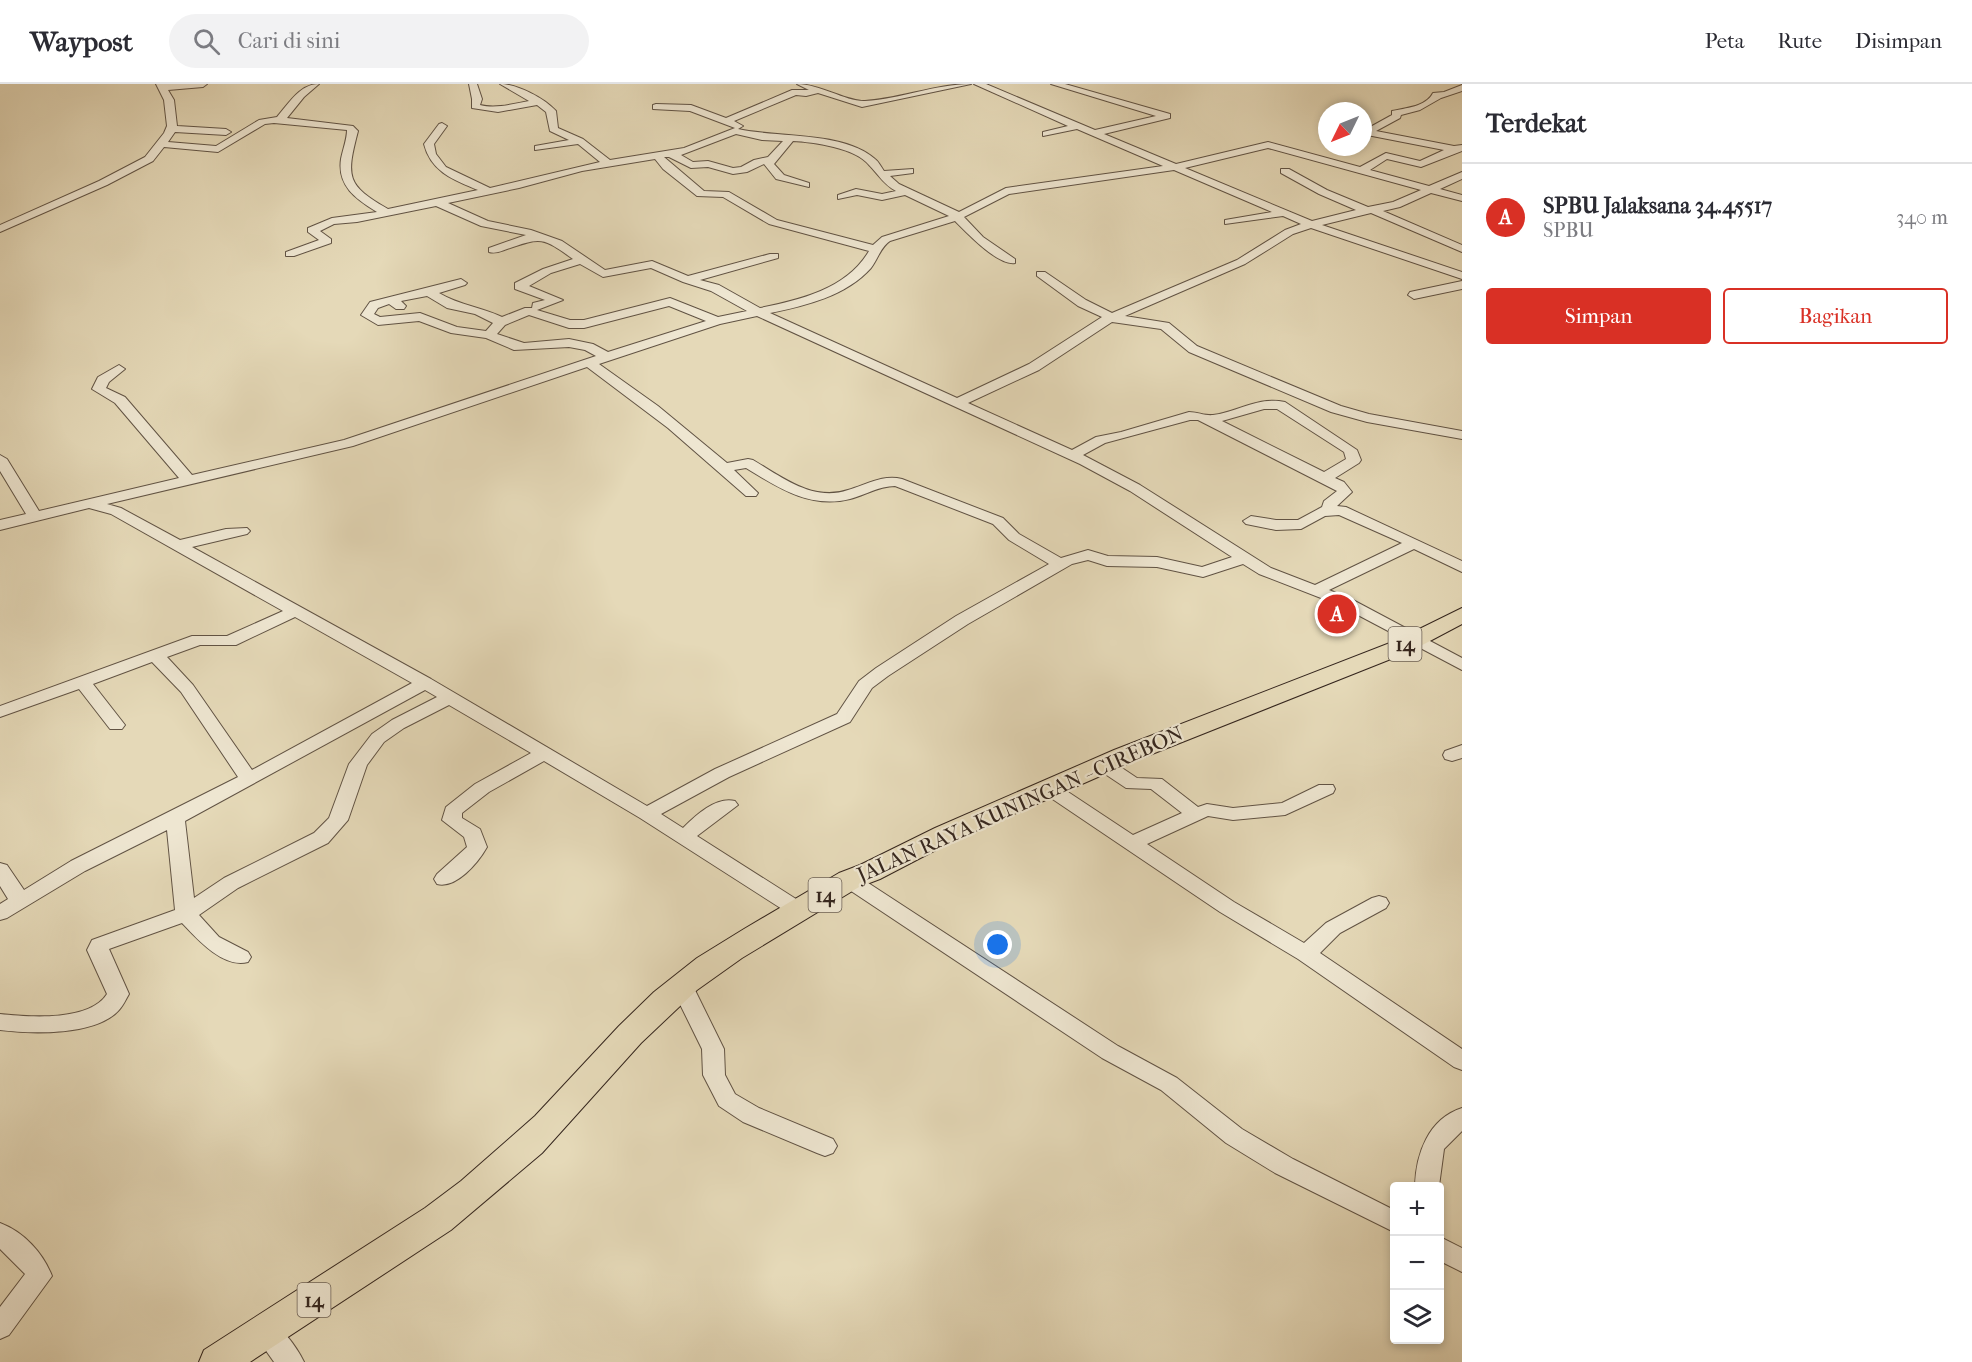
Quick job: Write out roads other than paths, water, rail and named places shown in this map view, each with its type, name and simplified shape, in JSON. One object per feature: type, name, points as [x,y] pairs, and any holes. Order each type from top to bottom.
[{"type":"highway","name":"JALAN RAYA KUNINGAN - CIREBON","points":[[218,1362],[424,1228],[531,1142],[593,1073],[665,1000],[682,986],[732,952],[849,880],[1103,764],[1413,641],[1462,615]]},
{"type":"street","points":[[0,229],[124,173],[149,159],[171,129],[171,113],[161,86],[203,84]]},
{"type":"street","points":[[280,120],[301,95],[315,84]]},
{"type":"street","points":[[473,84],[477,108],[495,109],[539,102]]},
{"type":"street","points":[[504,84],[550,109],[553,129],[580,141],[607,163]]},
{"type":"street","points":[[801,84],[880,111]]},
{"type":"street","points":[[862,104],[967,84]]},
{"type":"street","points":[[983,84],[1310,224],[1462,276]]},
{"type":"street","points":[[1055,84],[1167,116],[1094,133]]},
{"type":"street","points":[[1458,149],[1367,132],[1390,121],[1397,116],[1395,113],[1410,111],[1430,103],[1436,95],[1445,95],[1462,88]]},
{"type":"street","points":[[727,121],[795,92],[806,93],[818,90]]},
{"type":"street","points":[[656,107],[688,108],[727,121],[743,129],[741,131]]},
{"type":"street","points":[[1049,114],[1072,109]]},
{"type":"street","points":[[162,144],[218,149],[262,122],[280,120],[319,123],[353,130],[344,165],[349,186],[367,202],[385,212]]},
{"type":"street","points":[[442,126],[429,144],[434,163],[488,191]]},
{"type":"street","points":[[1046,134],[1078,126]]},
{"type":"street","points":[[171,129],[226,132]]},
{"type":"street","points":[[672,154],[691,165],[708,164],[733,171],[743,170],[758,162],[769,160],[781,152],[794,137],[825,129]]},
{"type":"street","points":[[290,254],[327,241],[312,231],[333,221],[456,198],[607,163],[672,154],[694,149],[730,132],[741,131],[762,137],[815,139],[865,156],[875,164],[881,174],[904,192],[958,216],[979,239],[1011,261]]},
{"type":"street","points":[[538,148],[580,141]]},
{"type":"street","points":[[0,525],[391,431],[496,392],[717,321],[756,311],[792,306],[836,289],[854,278],[867,264],[879,244],[896,235],[958,216],[1006,191],[1175,167],[1270,145],[1364,169],[1462,198]]},
{"type":"street","points":[[1421,164],[1458,149]]},
{"type":"street","points":[[658,156],[667,167],[701,194],[725,194],[773,222],[834,240],[876,249]]},
{"type":"street","points":[[1364,169],[1386,156],[1462,175]]},
{"type":"street","points":[[769,160],[769,164],[780,177],[806,185]]},
{"type":"street","points":[[881,174],[909,171]]},
{"type":"street","points":[[1285,171],[1323,192],[1462,249]]},
{"type":"street","points":[[959,402],[1034,367],[1101,322],[1241,262],[1278,237],[1310,224],[1406,202],[1462,175]]},
{"type":"street","points":[[443,188],[456,198]]},
{"type":"street","points":[[842,197],[856,192],[882,197],[904,192]]},
{"type":"street","points":[[437,202],[493,227],[537,235],[564,246],[603,274],[648,264],[687,280],[715,288],[756,311],[1072,455],[1127,483],[1273,575],[1317,590],[1462,665]]},
{"type":"street","points":[[1229,222],[1283,213]]},
{"type":"street","points":[[493,250],[537,235]]},
{"type":"street","points":[[687,280],[774,256]]},
{"type":"street","points":[[537,306],[557,300],[519,286],[547,271],[583,259]]},
{"type":"street","points":[[1443,269],[1462,265]]},
{"type":"street","points":[[1041,274],[1082,303],[1113,318],[1165,326],[1193,349],[1336,409],[1367,418],[1462,435]]},
{"type":"street","points":[[420,317],[378,321],[367,315],[374,305],[461,283]]},
{"type":"street","points":[[1414,295],[1453,288]]},
{"type":"street","points":[[427,291],[451,305],[479,311],[501,322]]},
{"type":"street","points":[[391,300],[420,317],[455,330],[489,335],[524,347],[569,343],[589,347],[608,357]]},
{"type":"street","points":[[489,335],[501,322],[529,311],[569,324],[584,324],[670,302],[717,321]]},
{"type":"street","points":[[589,363],[653,406],[751,493]]},
{"type":"street","points":[[119,369],[103,380],[99,389],[120,400],[189,481]]},
{"type":"street","points":[[1210,421],[1237,412],[1272,404],[1280,405],[1350,450],[1354,460],[1326,477]]},
{"type":"street","points":[[1072,455],[1101,440],[1124,436],[1189,416],[1200,416],[1326,477],[1346,491],[1329,504],[1330,510]]},
{"type":"street","points":[[0,459],[34,516]]},
{"type":"street","points":[[724,468],[748,463],[788,487],[821,499],[843,497],[887,481],[897,482],[998,521],[1014,537],[1061,564]]},
{"type":"street","points":[[89,504],[116,511],[425,683],[647,814],[800,911]]},
{"type":"street","points":[[1251,521],[1275,525],[1302,524],[1321,512],[1344,511],[1462,567]]},
{"type":"street","points":[[179,546],[205,536],[226,536],[242,531]]},
{"type":"street","points":[[1317,590],[1414,543]]},
{"type":"street","points":[[647,814],[722,773],[840,720],[865,684],[882,672],[962,620],[1061,564],[1086,555],[1107,561],[1157,562],[1203,572],[1244,558]]},
{"type":"street","points":[[0,711],[206,639],[230,641],[296,611]]},
{"type":"street","points":[[155,656],[188,689],[249,780]]},
{"type":"street","points":[[82,682],[116,725]]},
{"type":"street","points":[[0,914],[102,853],[249,780],[425,683]]},
{"type":"street","points":[[0,1022],[44,1024],[72,1021],[101,1013],[116,1002],[118,994],[98,950],[99,945],[186,914],[231,883],[328,832],[339,820],[358,764],[378,738],[398,724],[449,698]]},
{"type":"street","points":[[444,879],[472,856],[477,847],[473,834],[452,820],[453,811],[482,788],[544,754]]},
{"type":"street","points":[[1103,764],[1133,784],[1151,782],[1208,810],[1233,814],[1286,809],[1326,789]]},
{"type":"street","points":[[1049,788],[1227,907],[1306,954],[1462,1061]]},
{"type":"street","points":[[684,837],[704,819],[728,805]]},
{"type":"street","points":[[1132,843],[1208,810]]},
{"type":"street","points":[[175,818],[186,914],[212,942],[240,957]]},
{"type":"street","points":[[0,870],[20,900]]},
{"type":"street","points":[[849,880],[1110,1052],[1168,1084],[1234,1136],[1284,1166],[1390,1219]]},
{"type":"street","points":[[1306,954],[1333,928],[1379,903]]},
{"type":"street","points":[[682,986],[712,1049],[714,1075],[727,1100],[751,1115],[825,1146]]},
{"type":"street","points":[[1427,1182],[1429,1152],[1432,1145],[1462,1117]]},
{"type":"street","points":[[0,1234],[24,1254],[39,1276],[0,1327]]},
{"type":"street","points":[[1444,1250],[1462,1261]]},
{"type":"street","points":[[265,1331],[290,1362]]},
{"type":"place","name":"SPBU Jalaksana 34.45517","points":[[1337,614]]}]
